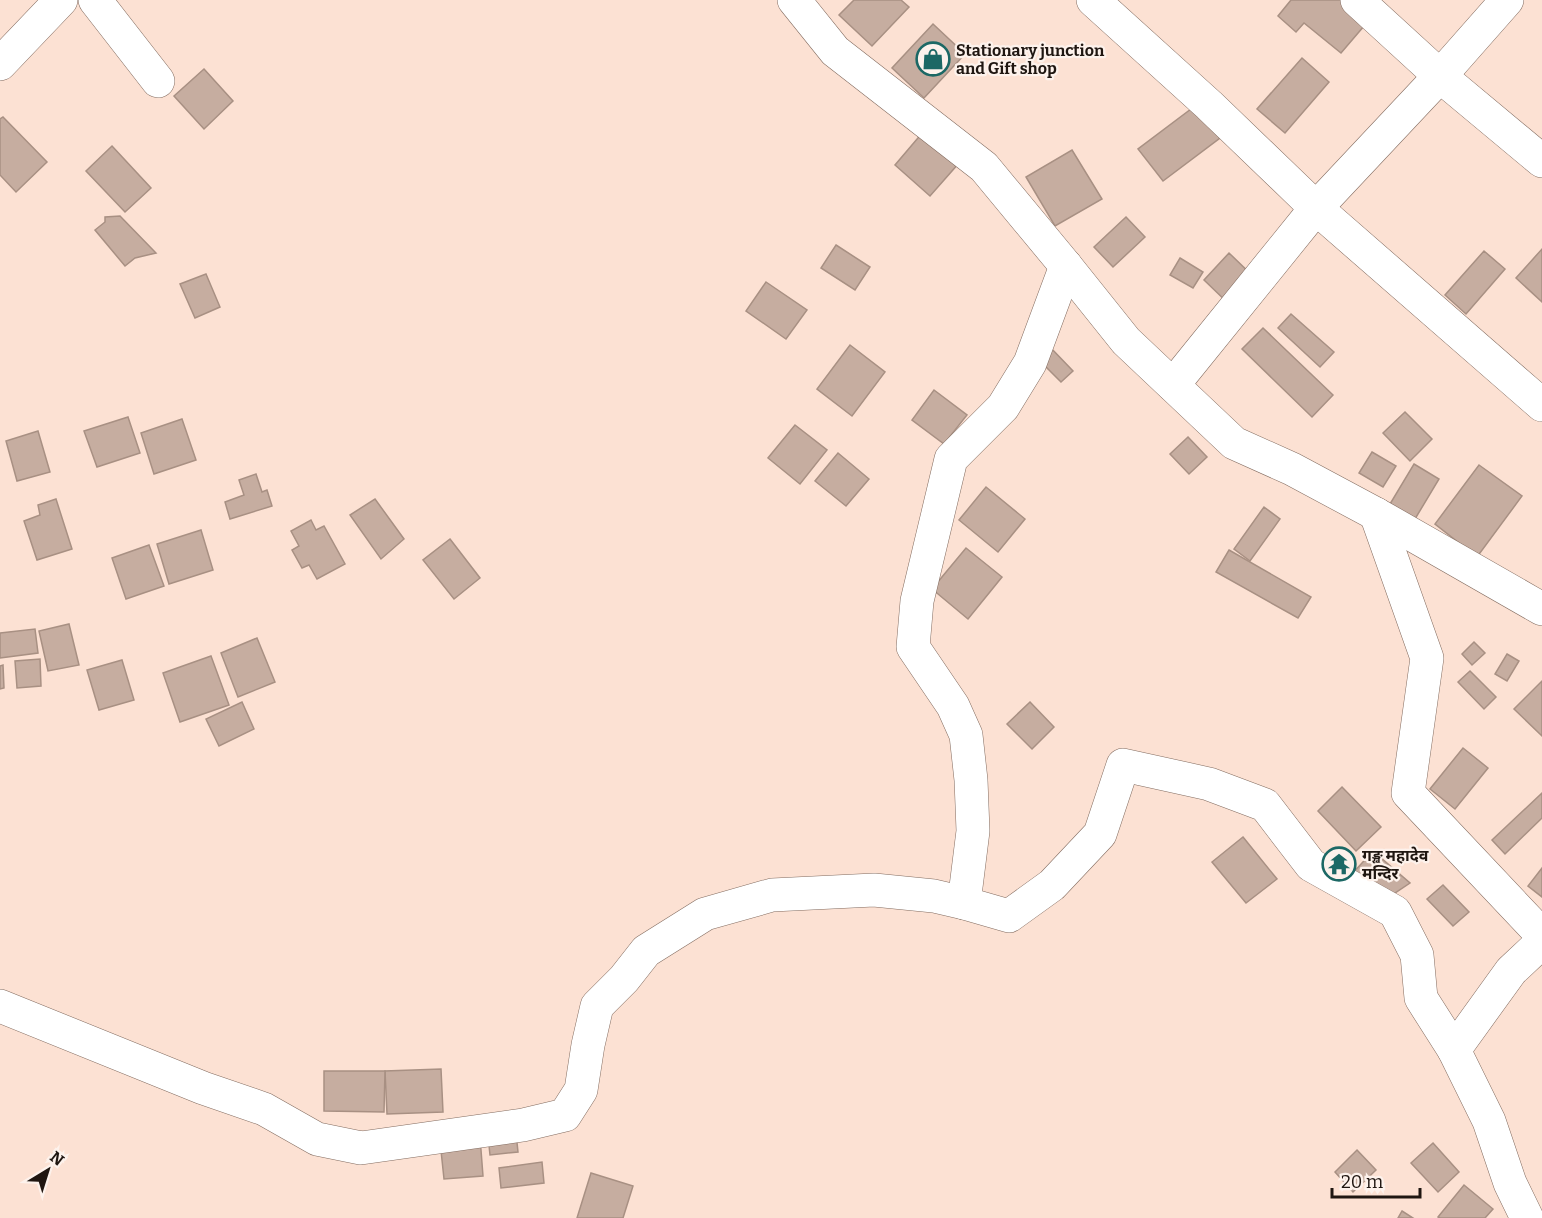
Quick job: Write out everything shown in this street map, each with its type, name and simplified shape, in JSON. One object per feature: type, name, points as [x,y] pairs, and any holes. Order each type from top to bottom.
[{"type":"street","points":[[0,64],[61,0]]},
{"type":"street","points":[[95,0],[158,81]]},
{"type":"street","points":[[794,0],[836,51],[984,167],[1126,341],[1234,443],[1292,469],[1376,514],[1542,609]]},
{"type":"street","points":[[1093,0],[1209,105],[1316,208],[1542,405]]},
{"type":"street","points":[[1357,0],[1440,76],[1542,160]]},
{"type":"street","points":[[1173,385],[1316,208],[1440,76],[1507,0]]},
{"type":"street","points":[[964,903],[973,831],[966,735],[953,706],[913,647],[917,601],[951,459],[1003,407],[1030,363],[1066,266]]},
{"type":"street","points":[[1376,514],[1427,658],[1408,794],[1542,935]]},
{"type":"street","points":[[0,1006],[203,1088],[264,1109],[317,1139],[361,1148],[523,1125],[565,1115],[581,1090],[597,1006],[624,979],[646,951],[705,914],[772,895],[874,890],[934,896],[1009,916],[1052,885],[1100,834],[1123,765],[1209,784],[1265,805],[1311,865],[1395,912],[1417,955],[1421,998],[1454,1050],[1490,1121],[1510,1183],[1527,1218]]},
{"type":"street","points":[[1454,1050],[1512,971],[1542,942]]},
{"type":"building","points":[[854,0],[901,0],[909,7],[872,46],[839,15]]},
{"type":"building","points":[[1291,0],[1347,0],[1370,19],[1341,53],[1304,23],[1296,32],[1278,16]]},
{"type":"building","points":[[933,24],[965,54],[924,98],[892,68]]},
{"type":"building","points":[[1302,58],[1329,82],[1285,133],[1257,109]]},
{"type":"building","points":[[204,69],[233,101],[204,129],[174,96]]},
{"type":"building","points":[[1195,106],[1220,138],[1163,181],[1138,149]]},
{"type":"building","points":[[3,117],[47,162],[16,192],[0,175],[0,119]]},
{"type":"building","points":[[923,132],[959,163],[930,196],[895,165]]},
{"type":"building","points":[[112,146],[151,188],[125,212],[86,171]]},
{"type":"building","points":[[1072,150],[1102,199],[1055,226],[1026,177]]},
{"type":"building","points":[[120,216],[156,253],[135,258],[125,266],[95,230],[105,222],[105,217]]},
{"type":"building","points":[[1126,217],[1145,237],[1113,267],[1094,247]]},
{"type":"building","points":[[836,245],[870,267],[855,290],[821,268]]},
{"type":"building","points":[[1542,249],[1542,302],[1516,278]]},
{"type":"building","points":[[1484,251],[1505,269],[1466,314],[1445,295]]},
{"type":"building","points":[[1229,253],[1256,279],[1231,306],[1204,280]]},
{"type":"building","points":[[1180,258],[1203,272],[1193,288],[1170,275]]},
{"type":"building","points":[[206,274],[220,307],[195,318],[180,284]]},
{"type":"building","points":[[766,282],[807,310],[786,339],[746,311]]},
{"type":"building","points":[[1291,314],[1334,352],[1320,367],[1278,328]]},
{"type":"building","points":[[1263,328],[1333,395],[1312,417],[1242,349]]},
{"type":"building","points":[[850,345],[885,372],[852,416],[817,389]]},
{"type":"building","points":[[1049,346],[1073,371],[1061,382],[1037,358]]},
{"type":"building","points":[[934,390],[967,415],[944,444],[912,420]]},
{"type":"building","points":[[1405,412],[1432,439],[1410,461],[1383,433]]},
{"type":"building","points":[[128,417],[140,453],[97,467],[84,431]]},
{"type":"building","points":[[182,419],[196,460],[154,474],[141,433]]},
{"type":"building","points":[[795,425],[827,450],[800,484],[768,458]]},
{"type":"building","points":[[38,431],[50,472],[17,481],[6,441]]},
{"type":"building","points":[[1188,437],[1207,457],[1189,474],[1170,454]]},
{"type":"building","points":[[1372,452],[1396,466],[1383,487],[1359,473]]},
{"type":"building","points":[[838,453],[869,479],[846,506],[815,481]]},
{"type":"building","points":[[1414,464],[1439,479],[1415,519],[1390,504]]},
{"type":"building","points":[[1479,465],[1522,496],[1477,557],[1435,524]]},
{"type":"building","points":[[256,474],[262,492],[267,490],[272,506],[230,519],[225,502],[244,495],[239,480]]},
{"type":"building","points":[[986,487],[1025,519],[998,552],[959,520]]},
{"type":"building","points":[[56,499],[72,549],[37,560],[24,521],[40,515],[38,505]]},
{"type":"building","points":[[375,499],[404,539],[381,559],[350,515]]},
{"type":"building","points":[[1264,507],[1280,519],[1250,561],[1234,549]]},
{"type":"building","points":[[311,520],[316,530],[324,526],[345,564],[317,579],[309,565],[302,568],[292,550],[299,546],[291,531]]},
{"type":"building","points":[[201,530],[213,570],[169,584],[157,544]]},
{"type":"building","points":[[450,539],[480,578],[454,599],[423,560]]},
{"type":"building","points":[[149,545],[164,586],[126,599],[112,558]]},
{"type":"building","points":[[966,548],[1002,577],[968,619],[932,589]]},
{"type":"building","points":[[1229,550],[1311,597],[1298,618],[1216,572]]},
{"type":"building","points":[[69,624],[79,665],[48,671],[39,631]]},
{"type":"building","points":[[35,629],[38,653],[0,658],[0,633]]},
{"type":"building","points":[[257,638],[275,682],[238,697],[221,653]]},
{"type":"building","points":[[1474,642],[1485,653],[1472,665],[1462,654]]},
{"type":"building","points":[[1507,654],[1519,661],[1507,681],[1495,674]]},
{"type":"building","points":[[211,656],[229,705],[180,722],[163,673]]},
{"type":"building","points":[[40,659],[41,686],[17,688],[15,661]]},
{"type":"building","points":[[122,660],[134,700],[99,710],[87,670]]},
{"type":"building","points":[[3,665],[4,688],[0,689],[0,666]]},
{"type":"building","points":[[1470,671],[1496,697],[1484,709],[1458,682]]},
{"type":"building","points":[[1542,681],[1542,736],[1514,709]]},
{"type":"building","points":[[242,702],[254,729],[219,746],[206,719]]},
{"type":"building","points":[[1030,702],[1054,727],[1032,749],[1007,724]]},
{"type":"building","points":[[1463,748],[1488,768],[1455,809],[1430,789]]},
{"type":"building","points":[[1342,787],[1381,827],[1356,851],[1318,811]]},
{"type":"building","points":[[1542,793],[1542,818],[1505,854],[1492,840]]},
{"type":"building","points":[[1243,837],[1277,879],[1246,903],[1212,862]]},
{"type":"building","points":[[1373,851],[1410,883],[1386,899],[1350,876]]},
{"type":"building","points":[[1542,868],[1542,897],[1528,886]]},
{"type":"building","points":[[1443,885],[1469,912],[1453,926],[1427,899]]},
{"type":"building","points":[[441,1069],[443,1112],[387,1114],[385,1071]]},
{"type":"building","points":[[324,1071],[385,1071],[384,1112],[324,1111]]},
{"type":"building","points":[[516,1133],[518,1152],[490,1155],[488,1136]]},
{"type":"building","points":[[480,1137],[483,1176],[444,1179],[440,1141]]},
{"type":"building","points":[[1433,1143],[1459,1172],[1438,1192],[1411,1163]]},
{"type":"building","points":[[1357,1150],[1376,1170],[1353,1192],[1335,1172]]},
{"type":"building","points":[[542,1162],[544,1183],[501,1188],[499,1168]]},
{"type":"building","points":[[591,1173],[633,1186],[623,1218],[577,1218]]},
{"type":"building","points":[[1464,1185],[1493,1209],[1485,1218],[1438,1217]]},
{"type":"building","points":[[1402,1211],[1413,1218],[1398,1218]]},
{"type":"place","name":"Stationary junction and Gift shop","points":[[933,59]]},
{"type":"place","name":"गङ्खु महादेव मन्दिर","points":[[1339,864]]}]
